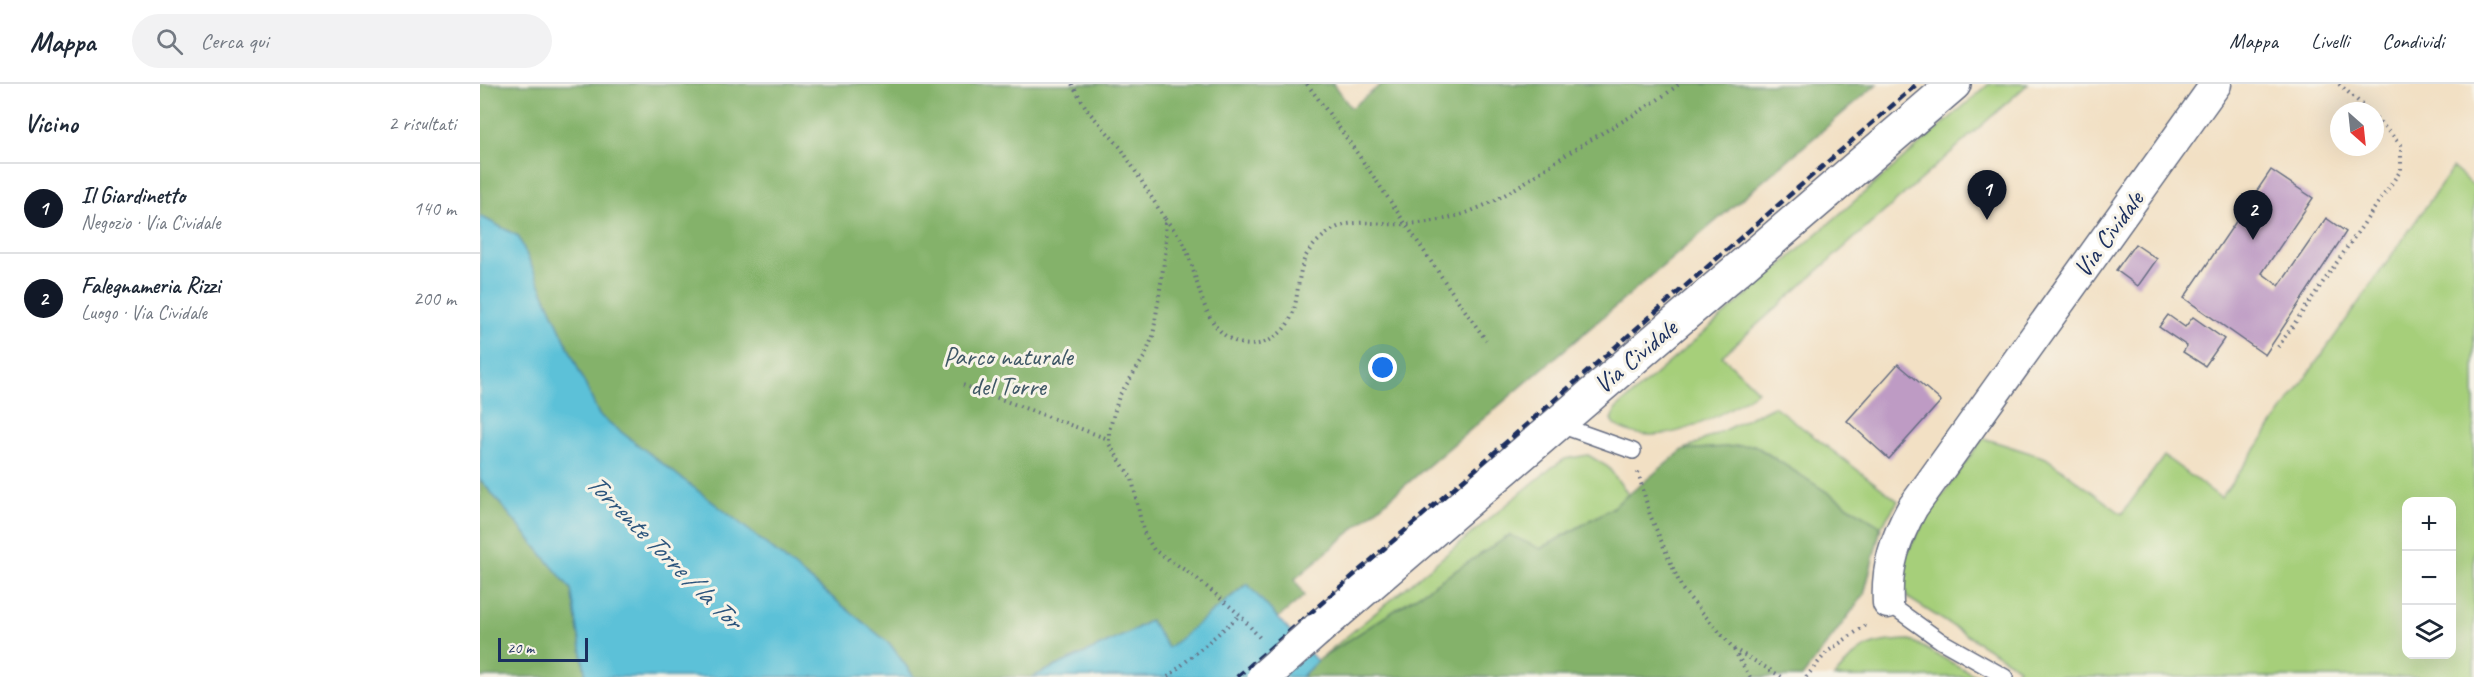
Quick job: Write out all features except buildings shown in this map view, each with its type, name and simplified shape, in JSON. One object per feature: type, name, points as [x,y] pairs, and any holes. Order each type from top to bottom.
[{"type":"main road","name":"Via Cividale","points":[[1264,677],[1954,84]]},
{"type":"street","name":"Via Cividale","points":[[1888,603],[1890,559],[1899,533],[1913,507],[2216,84]]},
{"type":"lane","points":[[1556,424],[1633,451]]},
{"type":"lane","points":[[1888,603],[1941,641],[2006,677]]},
{"type":"path","points":[[1072,84],[1088,111],[1121,148],[1165,219],[1182,241],[1194,268],[1200,293],[1216,327],[1227,338],[1246,345],[1263,344],[1281,334],[1293,313],[1304,260],[1319,240],[1338,227],[1362,222],[1406,224],[1454,217],[1522,185],[1565,155],[1657,101],[1679,84]]},
{"type":"path","points":[[1307,84],[1359,153],[1434,268],[1486,340]]},
{"type":"path","points":[[2338,84],[2359,102]]},
{"type":"path","points":[[2278,347],[2401,170],[2401,145],[2384,127]]},
{"type":"path","points":[[1165,219],[1166,249],[1153,336],[1145,356],[1119,396],[1108,439],[1116,459],[1132,479],[1143,531],[1154,550],[1194,576],[1240,615],[1263,642]]},
{"type":"path","points":[[963,386],[1108,439]]},
{"type":"path","points":[[1633,451],[1650,515],[1682,589],[1734,649],[1750,677]]},
{"type":"path","points":[[1806,677],[1827,652],[1872,621],[1888,603]]},
{"type":"path","points":[[1168,677],[1240,615]]},
{"type":"path","points":[[1734,649],[1782,677]]},
{"type":"green space","name":"Parco naturale del Torre","points":[[480,84],[1333,84],[1351,108],[1382,84],[1877,84],[1295,579],[1304,596],[1278,618],[1246,584],[1168,649],[1150,620],[1129,633],[1032,677],[914,677],[890,644],[736,520],[599,415],[518,236],[480,216]]},
{"type":"green space","points":[[1989,84],[2028,84],[1722,356],[1758,391],[1707,420],[1668,433],[1649,435],[1630,432],[1613,424],[1611,419],[1616,409]]},
{"type":"green space","points":[[2453,168],[2474,186],[2474,677],[2013,677],[2019,668],[1908,598],[1901,588],[1906,554],[1929,514],[1983,438],[2046,458],[2122,514],[2164,456],[2221,498]]},
{"type":"green space","points":[[1774,406],[1898,501],[1881,527],[1754,445],[1683,450]]},
{"type":"green space","points":[[1754,445],[1881,527],[1864,595],[1802,677],[1301,677],[1317,661],[1510,535],[1541,549],[1612,508],[1683,450]]},
{"type":"green space","points":[[1588,455],[1608,467],[1628,494],[1612,508],[1540,549],[1510,535],[1317,661],[1551,468],[1565,459]]},
{"type":"green space","points":[[480,479],[571,589],[586,677],[480,677]]},
{"type":"green space","points":[[1910,640],[1978,677],[1834,677],[1851,658],[1866,647],[1884,642]]},
{"type":"water","name":"Torrente Torre / la Tor","points":[[480,216],[518,236],[599,415],[736,520],[890,644],[914,677],[586,677],[571,589],[480,479]]},
{"type":"water","points":[[1247,584],[1317,661],[1301,677],[1032,677],[1129,633],[1150,620],[1168,648]]},
{"type":"railway","points":[[1237,677],[1917,84]]},
{"type":"place","name":"Il Giardinetto","points":[[1987,220]]},
{"type":"place","name":"Falegnameria Rizzi","points":[[2253,240]]}]
